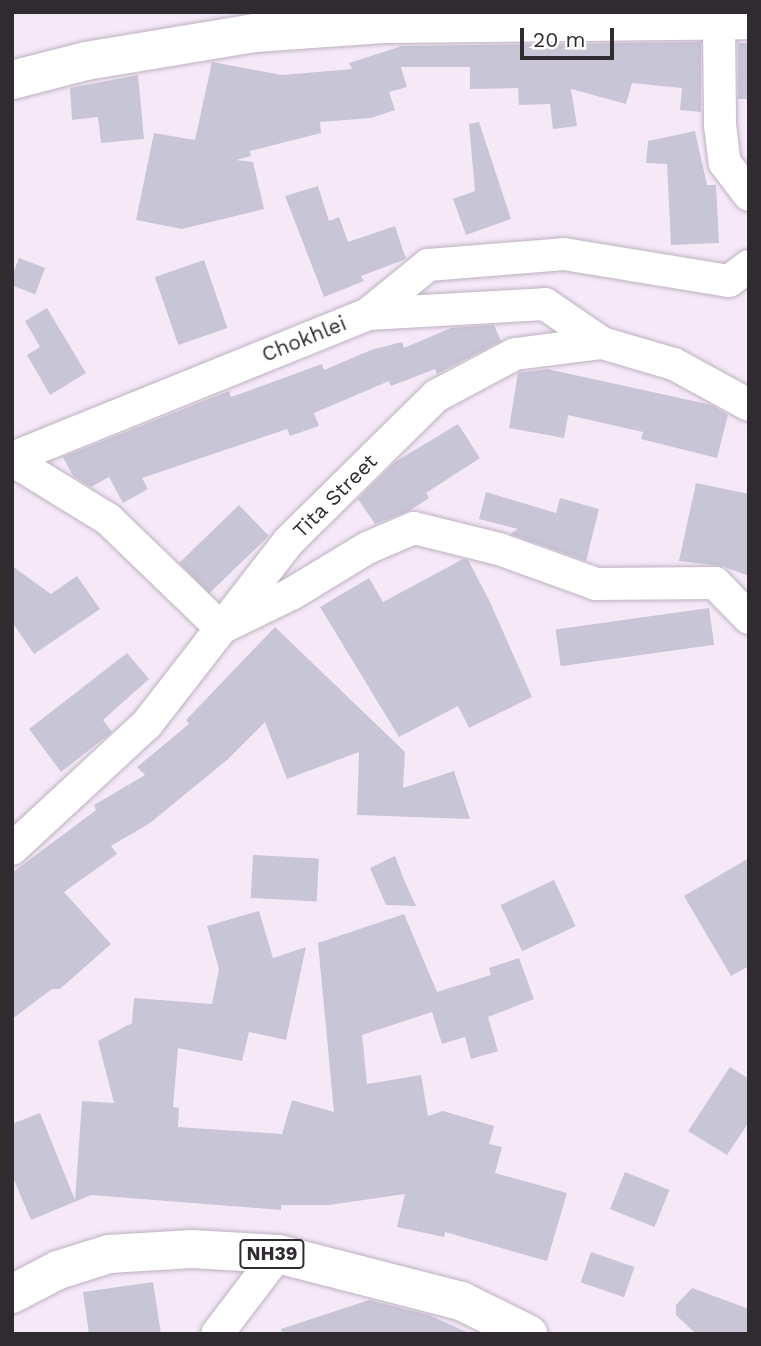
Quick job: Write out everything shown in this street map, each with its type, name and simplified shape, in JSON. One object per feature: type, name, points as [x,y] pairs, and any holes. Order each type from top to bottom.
[{"type":"highway","points":[[12,80],[86,61],[255,33],[383,24],[612,16],[734,22]]},
{"type":"highway","name":"NH39","points":[[12,1294],[58,1270],[109,1254],[192,1249],[278,1254],[461,1301],[528,1334]]},
{"type":"street","points":[[734,22],[720,125],[725,163],[749,195]]},
{"type":"street","points":[[368,314],[428,265],[564,254],[729,281],[749,265]]},
{"type":"street","name":"Chokhlei","points":[[12,459],[368,314],[545,304],[602,343]]},
{"type":"street","name":"Tita Street","points":[[12,849],[148,724],[288,542],[436,396],[515,354],[602,343],[674,364],[749,405]]},
{"type":"street","points":[[12,459],[108,519],[221,628],[293,593],[367,548],[414,528],[499,549],[596,584],[715,583],[749,618]]},
{"type":"street","points":[[217,1334],[278,1254]]},
{"type":"building","points":[[701,42],[701,112],[680,110],[682,88],[632,83],[626,104],[571,89],[577,126],[553,129],[550,104],[519,105],[518,88],[470,89],[470,67],[401,67],[407,87],[389,92],[395,110],[371,118],[320,122],[321,133],[250,151],[251,156],[236,160],[253,162],[264,209],[182,229],[136,220],[154,133],[195,140],[212,62],[282,75],[352,69],[349,63],[402,46]]},
{"type":"building","points":[[738,43],[749,43],[749,99],[738,99]]},
{"type":"building","points":[[138,75],[144,139],[101,143],[98,117],[72,120],[70,88]]},
{"type":"building","points":[[479,122],[511,219],[466,235],[453,199],[475,191],[469,124]]},
{"type":"building","points":[[695,131],[707,185],[716,185],[719,243],[671,245],[667,164],[646,163],[648,141]]},
{"type":"building","points":[[318,186],[329,221],[339,217],[348,242],[395,226],[406,259],[361,276],[364,281],[324,297],[285,196]]},
{"type":"building","points":[[19,258],[45,268],[35,294],[12,285],[12,276]]},
{"type":"building","points":[[204,260],[227,328],[178,345],[155,277]]},
{"type":"building","points":[[47,308],[86,373],[50,395],[27,355],[40,347],[25,321]]},
{"type":"building","points":[[494,325],[501,341],[437,374],[435,369],[391,386],[389,381],[314,413],[319,426],[290,436],[287,429],[142,478],[148,489],[123,503],[109,477],[91,487],[73,476],[63,457],[229,391],[231,397],[322,364],[324,370],[371,350],[402,342],[404,348],[451,328]]},
{"type":"building","points":[[547,369],[712,405],[728,415],[717,458],[641,439],[643,432],[568,415],[564,438],[509,428],[518,373]]},
{"type":"building","points":[[458,424],[480,458],[426,493],[429,498],[409,511],[375,524],[358,499],[395,462]]},
{"type":"building","points":[[696,483],[749,494],[749,576],[722,566],[679,561]]},
{"type":"building","points":[[486,492],[556,513],[560,498],[599,509],[586,561],[510,534],[518,529],[479,519]]},
{"type":"building","points":[[239,505],[269,536],[209,594],[179,563]]},
{"type":"building","points":[[463,559],[468,560],[489,600],[532,697],[469,728],[458,706],[399,737],[320,607],[369,578],[383,602]]},
{"type":"building","points":[[12,566],[51,594],[77,576],[100,609],[34,654],[12,622]]},
{"type":"building","points":[[709,608],[714,645],[561,666],[556,630]]},
{"type":"building","points":[[275,627],[405,752],[403,788],[454,771],[470,819],[357,815],[359,752],[287,779],[265,722],[227,760],[150,823],[111,846],[117,854],[64,892],[111,944],[60,989],[52,989],[12,1019],[12,873],[96,810],[94,805],[145,775],[137,767],[189,724],[186,720]]},
{"type":"building","points":[[127,653],[149,679],[103,720],[112,732],[61,772],[29,729]]},
{"type":"building","points":[[253,855],[319,858],[317,901],[251,898]]},
{"type":"building","points":[[395,856],[416,906],[386,905],[370,868]]},
{"type":"building","points":[[749,858],[749,966],[731,976],[684,896]]},
{"type":"building","points":[[554,880],[576,926],[522,951],[501,905]]},
{"type":"building","points":[[259,911],[273,958],[306,947],[286,1040],[249,1032],[242,1061],[178,1048],[173,1107],[179,1108],[178,1127],[282,1134],[292,1100],[334,1112],[318,943],[404,914],[437,992],[491,975],[489,968],[519,958],[534,999],[488,1017],[498,1051],[471,1059],[465,1037],[442,1044],[432,1012],[362,1035],[367,1084],[421,1075],[428,1116],[443,1111],[494,1126],[489,1144],[502,1147],[495,1173],[567,1193],[547,1261],[445,1232],[444,1237],[397,1227],[405,1194],[329,1205],[281,1205],[281,1210],[91,1195],[31,1220],[12,1175],[12,1124],[40,1113],[75,1200],[82,1101],[114,1103],[98,1041],[132,1023],[134,998],[212,1004],[219,969],[207,926]]},
{"type":"building","points":[[730,1067],[749,1079],[749,1122],[727,1155],[688,1131]]},
{"type":"building","points":[[625,1172],[670,1190],[655,1227],[610,1209]]},
{"type":"building","points":[[591,1252],[634,1267],[624,1297],[581,1282]]},
{"type":"building","points":[[153,1282],[161,1334],[89,1334],[83,1292]]},
{"type":"building","points":[[692,1288],[749,1309],[749,1334],[696,1334],[676,1315],[676,1305]]},
{"type":"building","points":[[369,1300],[429,1315],[471,1334],[282,1334],[281,1329]]}]
